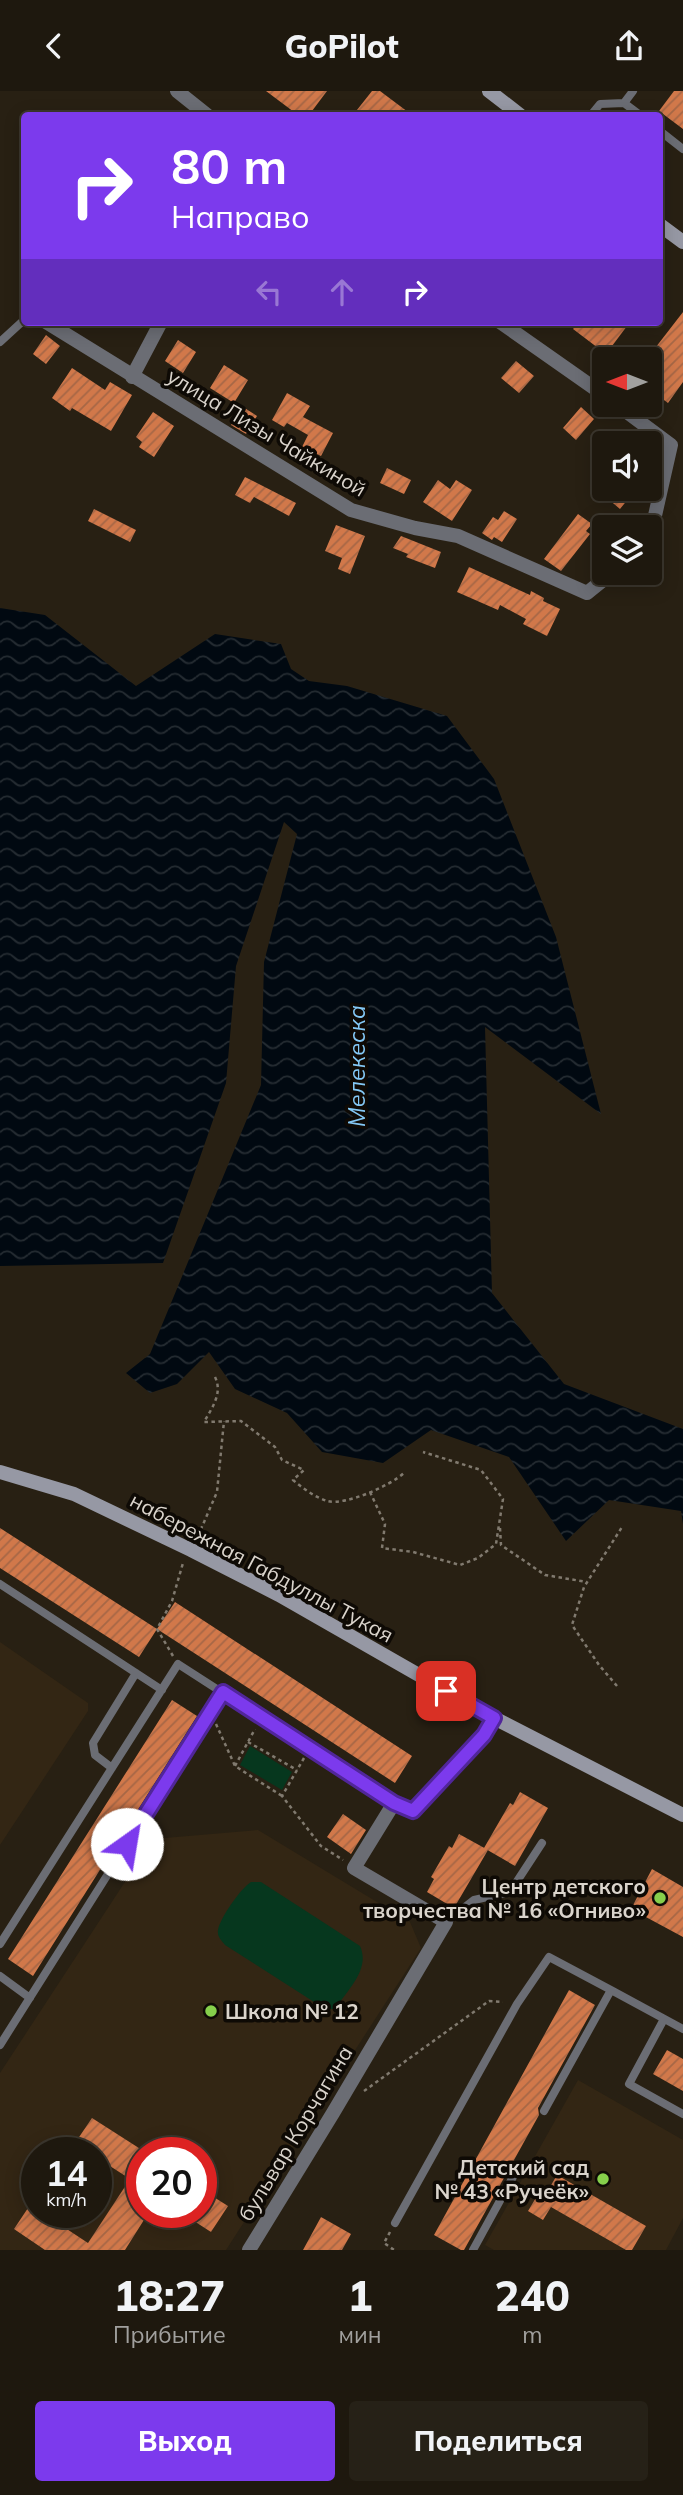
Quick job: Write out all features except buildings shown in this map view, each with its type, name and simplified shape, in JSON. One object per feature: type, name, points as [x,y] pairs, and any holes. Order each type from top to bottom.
[{"type":"main road","points":[[489,91],[516,112]]},
{"type":"main road","points":[[663,227],[683,242]]},
{"type":"main road","name":"набережная Габдуллы Тукая","points":[[0,1472],[74,1494],[191,1550],[279,1595],[494,1718],[683,1815]]},
{"type":"street","points":[[177,91],[203,112]]},
{"type":"street","name":"улица Лизы Чайкиной","points":[[52,326],[351,510],[415,528],[458,536],[587,593],[597,585]]},
{"type":"street","name":"улица Лизы Чайкиной","points":[[132,377],[159,326]]},
{"type":"street","points":[[506,326],[592,387]]},
{"type":"street","points":[[634,417],[677,448],[656,515]]},
{"type":"street","points":[[446,1922],[354,1868],[394,1803],[413,1811],[484,1735],[494,1718]]},
{"type":"street","name":"бульвар Корчагина","points":[[248,2250],[320,2135],[446,1922]]},
{"type":"lane","points":[[624,103],[633,91]]},
{"type":"lane","points":[[593,112],[600,104],[624,103],[636,112]]},
{"type":"lane","points":[[663,133],[683,149]]},
{"type":"lane","points":[[0,342],[21,323]]},
{"type":"lane","points":[[0,1584],[162,1690]]},
{"type":"lane","points":[[0,1944],[178,1664],[394,1803]]},
{"type":"lane","points":[[112,1767],[94,1755],[93,1743],[136,1672]]},
{"type":"lane","points":[[0,2045],[223,1692]]},
{"type":"lane","points":[[446,1922],[474,1901],[510,1892],[542,1843]]},
{"type":"lane","points":[[395,2223],[517,2004],[549,1957],[683,2029]]},
{"type":"lane","points":[[0,1976],[30,1998]]},
{"type":"lane","points":[[544,2111],[611,1990]]},
{"type":"lane","points":[[664,2019],[629,2084],[683,2114]]},
{"type":"lane","points":[[474,2250],[513,2177]]},
{"type":"path","points":[[215,1377],[218,1383],[217,1400],[204,1422],[242,1421],[275,1447],[282,1460],[304,1470],[293,1480],[302,1488],[329,1501],[356,1498],[399,1478],[405,1472]]},
{"type":"path","points":[[370,1492],[385,1524],[382,1548],[413,1552],[460,1565],[478,1559],[496,1544],[503,1499],[481,1470],[423,1452]]},
{"type":"path","points":[[500,1522],[501,1545],[534,1568],[545,1575],[588,1582]]},
{"type":"path","points":[[617,1686],[598,1665],[572,1625],[588,1582],[622,1527]]},
{"type":"path","points":[[210,1712],[235,1766],[282,1795],[321,1846],[354,1868]]},
{"type":"path","points":[[235,1766],[261,1717]]},
{"type":"path","points":[[248,1742],[297,1770]]},
{"type":"path","points":[[282,1795],[310,1749]]},
{"type":"path","points":[[355,2097],[489,2001],[517,2004]]},
{"type":"path","points":[[386,2238],[384,2243],[394,2250]]},
{"type":"shaded area","points":[[0,1642],[88,1703],[88,1711],[0,1845]]},
{"type":"shaded area","name":"Школа № 12","points":[[258,1830],[410,1922],[421,1948],[226,2250],[0,2250],[0,2073],[153,1839]]},
{"type":"shaded area","name":"Детский сад № 43 «Ручеёк»","points":[[578,2080],[683,2140],[683,2218],[666,2250],[494,2250],[485,2245]]},
{"type":"green space","points":[[250,1746],[292,1772],[282,1790],[240,1765]]},
{"type":"green space","points":[[251,1882],[261,1882],[360,1946],[361,1970],[333,2009],[325,2009],[225,1945],[218,1935],[223,1918]]},
{"type":"water","name":"Мелекеска","points":[[0,608],[45,615],[136,686],[215,634],[281,644],[291,669],[309,681],[347,686],[447,716],[494,779],[556,937],[601,1114],[485,1027],[492,1293],[564,1384],[683,1429],[683,1524],[681,1511],[609,1500],[566,1541],[509,1457],[431,1430],[383,1463],[322,1452],[287,1413],[235,1389],[209,1352],[177,1384],[150,1393],[126,1373],[150,1354],[261,1085],[264,962],[297,834],[284,822],[236,966],[226,1083],[163,1263],[0,1266]]},
{"type":"place","name":"Центр детского творчества № 16 «Огниво»","points":[[660,1898]]},
{"type":"place","name":"Школа № 12","points":[[211,2011]]},
{"type":"place","name":"Детский сад № 43 «Ручеёк»","points":[[603,2179]]},
{"type":"route","points":[[127,1844],[223,1692],[394,1803],[413,1811],[484,1735],[494,1718],[446,1691]]}]
